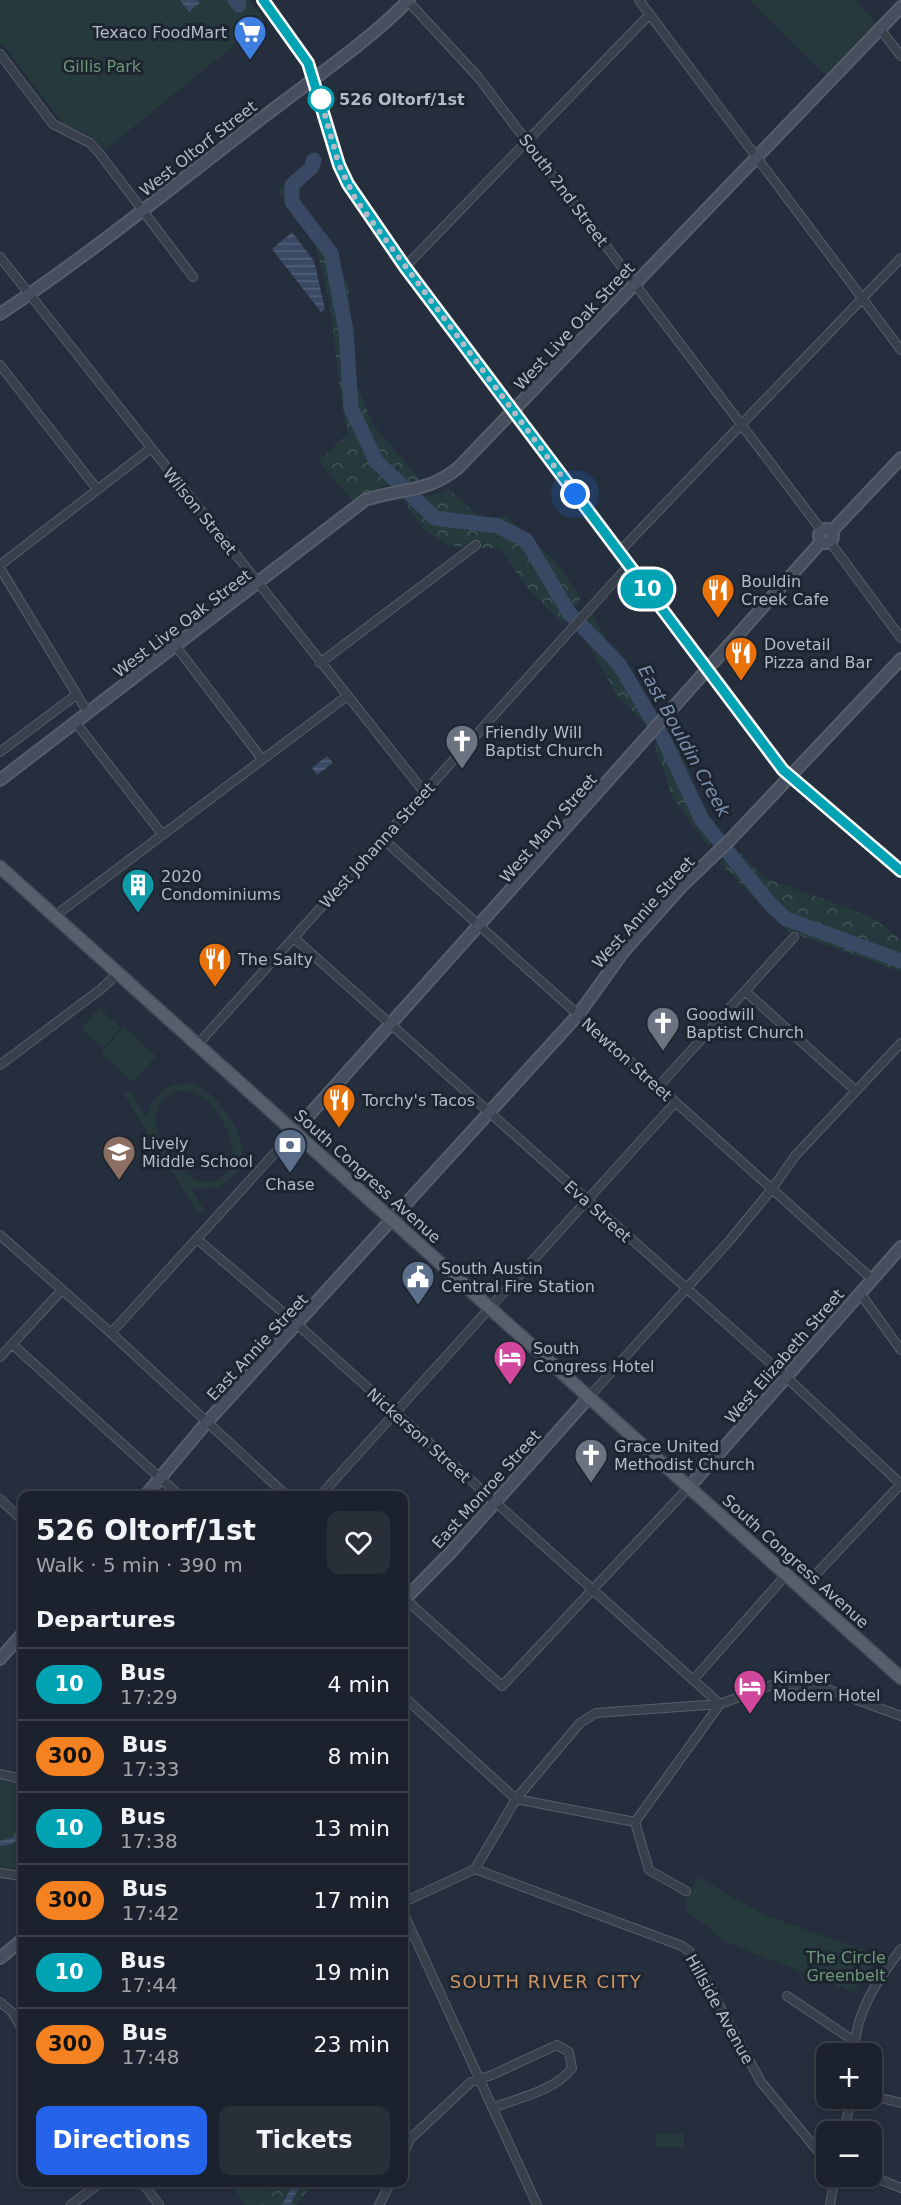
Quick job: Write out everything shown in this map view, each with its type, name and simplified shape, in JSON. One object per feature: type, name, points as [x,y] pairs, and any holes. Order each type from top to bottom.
[{"type":"main road","name":"South Congress Avenue","points":[[0,867],[901,1678]]},
{"type":"street","points":[[262,0],[299,49],[314,78],[339,165],[348,184],[405,267],[515,411],[707,671],[789,776],[901,871]]},
{"type":"street","name":"West Oltorf Street","points":[[0,314],[142,211],[302,86],[371,36],[408,0]]},
{"type":"street","name":"South 2nd Street","points":[[408,0],[478,77],[528,141],[901,638]]},
{"type":"street","points":[[639,0],[901,350]]},
{"type":"street","name":"West Live Oak Street","points":[[0,780],[175,645],[260,583],[365,500],[420,489],[451,475],[901,7]]},
{"type":"street","points":[[405,267],[650,14]]},
{"type":"street","points":[[880,28],[901,56]]},
{"type":"street","points":[[0,54],[54,124],[90,143],[193,277]]},
{"type":"street","name":"Wilson Street","points":[[0,258],[424,792]]},
{"type":"street","points":[[619,552],[901,258]]},
{"type":"street","points":[[0,365],[97,489]]},
{"type":"street","points":[[88,713],[0,567],[150,449]]},
{"type":"street","name":"West Mary Street","points":[[294,1132],[666,719],[826,536],[901,458]]},
{"type":"street","points":[[320,663],[476,545]]},
{"type":"street","name":"West Johanna Street","points":[[198,1044],[629,565]]},
{"type":"street","points":[[175,645],[262,759]]},
{"type":"street","name":"West Annie Street","points":[[393,1221],[578,1015],[624,951],[681,887],[728,842],[901,659]]},
{"type":"street","points":[[0,752],[76,695]]},
{"type":"street","points":[[56,915],[347,696]]},
{"type":"street","points":[[76,723],[162,834]]},
{"type":"street","name":"Newton Street","points":[[383,839],[872,1279]]},
{"type":"street","points":[[658,1087],[794,937]]},
{"type":"street","name":"Eva Street","points":[[294,938],[786,1377],[901,1484]]},
{"type":"street","points":[[0,1065],[119,972]]},
{"type":"street","points":[[745,991],[856,1090]]},
{"type":"street","points":[[589,1397],[687,1290],[772,1189],[795,1156],[901,1043]]},
{"type":"street","points":[[325,1491],[675,1103]]},
{"type":"street","points":[[111,1333],[294,1132]]},
{"type":"street","name":"East Annie Street","points":[[149,1491],[207,1422],[393,1221]]},
{"type":"street","points":[[0,1235],[111,1333],[282,1491]]},
{"type":"street","name":"Nickerson Street","points":[[198,1240],[298,1325],[720,1704]]},
{"type":"street","name":"West Elizabeth Street","points":[[690,1486],[901,1247]]},
{"type":"street","points":[[0,1358],[62,1290]]},
{"type":"street","points":[[860,1293],[901,1350]]},
{"type":"street","points":[[12,1344],[174,1491]]},
{"type":"street","name":"East Monroe Street","points":[[408,1595],[589,1397]]},
{"type":"street","points":[[802,1589],[901,1484]]},
{"type":"street","points":[[408,1603],[502,1686],[690,1486]]},
{"type":"street","points":[[0,1499],[18,1516]]},
{"type":"street","points":[[693,1680],[786,1575]]},
{"type":"street","points":[[0,1659],[18,1639]]},
{"type":"street","points":[[408,1900],[475,1869],[516,1799],[580,1723],[596,1713],[720,1704],[772,1685],[790,1684],[827,1689],[901,1716]]},
{"type":"street","points":[[408,1701],[516,1799],[635,1822]]},
{"type":"street","points":[[635,1822],[720,1704]]},
{"type":"street","points":[[0,1774],[18,1778]]},
{"type":"street","points":[[635,1822],[649,1870],[686,1891]]},
{"type":"street","name":"Hillside Avenue","points":[[475,1869],[682,1946],[690,1952],[761,2082],[816,2149]]},
{"type":"street","points":[[0,1873],[18,1875]]},
{"type":"street","points":[[408,1923],[537,2205]]},
{"type":"street","points":[[0,1958],[18,1943]]},
{"type":"street","points":[[788,1996],[854,2041],[866,2000],[901,1948]]},
{"type":"street","points":[[0,2002],[12,2012],[18,2022]]},
{"type":"street","points":[[408,2144],[410,2139],[471,2082],[557,2045],[569,2052],[572,2068],[565,2077],[541,2090],[492,2108]]},
{"type":"street","points":[[882,2098],[901,2103]]},
{"type":"street","points":[[882,2180],[901,2188]]},
{"type":"street","points":[[71,2205],[94,2187]]},
{"type":"street","points":[[146,2187],[159,2205]]},
{"type":"street","points":[[379,2205],[388,2187]]},
{"type":"street","points":[[830,2205],[833,2187]]},
{"type":"green space","name":"Gillis Park","points":[[0,0],[249,0],[265,21],[105,150],[87,133],[65,126],[0,41]]},
{"type":"green space","points":[[749,0],[856,0],[876,23],[825,75]]},
{"type":"green space","points":[[310,160],[310,172],[296,188],[295,201],[330,239],[334,258],[348,283],[357,386],[374,426],[422,482],[394,482],[352,500],[318,461],[348,434],[326,286],[312,239],[278,190]]},
{"type":"green space","points":[[448,488],[479,517],[507,517],[555,561],[581,598],[563,624],[527,588],[501,549],[449,546],[425,531],[402,499],[438,494]]},
{"type":"green space","points":[[592,614],[631,682],[653,711],[645,724],[616,694],[580,629]]},
{"type":"green space","points":[[676,724],[698,794],[722,832],[708,846],[672,796],[655,746]]},
{"type":"green space","points":[[734,847],[763,877],[872,917],[901,940],[901,972],[788,931],[720,863]]},
{"type":"green space","points":[[99,1008],[121,1028],[102,1048],[81,1029]]},
{"type":"green space","points":[[124,1027],[156,1056],[133,1082],[101,1053]]},
{"type":"green space","points":[[188,1083],[197,1086],[215,1099],[236,1129],[242,1149],[239,1168],[227,1182],[210,1189],[191,1188],[205,1211],[199,1215],[124,1095],[130,1091],[147,1117],[152,1103],[161,1092]],"holes":[[[178,1091],[189,1091],[207,1100],[226,1127],[233,1148],[233,1158],[231,1166],[217,1180],[201,1181],[185,1173],[170,1157],[160,1139],[156,1119],[161,1102]]]},
{"type":"green space","points":[[0,1780],[18,1784],[18,1870],[0,1867]]},
{"type":"green space","name":"The Circle Greenbelt","points":[[698,1877],[764,1915],[881,1956],[853,1992],[721,1940],[706,1925],[687,1912],[686,1896]]},
{"type":"green space","points":[[656,2133],[684,2134],[684,2147],[655,2147]]},
{"type":"green space","points":[[232,2187],[267,2187],[256,2205],[245,2205]]},
{"type":"green space","points":[[267,2187],[311,2187],[296,2205],[256,2205]]},
{"type":"water","points":[[180,0],[198,0],[200,3],[189,12]]},
{"type":"water","points":[[292,232],[314,261],[325,309],[321,312],[272,249]]},
{"type":"water","points":[[327,756],[333,763],[317,775],[312,768]]},
{"type":"water","points":[[18,1829],[18,1839],[10,1845],[0,1846],[0,1841],[13,1837]]},
{"type":"water","points":[[291,2187],[299,2187],[290,2205],[282,2205]]},
{"type":"waterway","name":"East Bouldin Creek","points":[[235,0],[239,5]]},
{"type":"waterway","name":"East Bouldin Creek","points":[[314,160],[311,168],[292,185],[292,202],[331,253],[346,331],[351,408],[376,461],[435,518],[498,526],[526,540],[569,613],[619,664],[664,740],[702,820],[770,904],[786,919],[901,961]]},
{"type":"bus line","name":"10","points":[[263,0],[308,63],[339,165],[356,200],[405,267],[783,770],[901,871]]},
{"type":"place","name":"Texaco FoodMart","points":[[250,61]]},
{"type":"place","name":"526 Oltorf/1st","points":[[321,99]]},
{"type":"place","name":"Bouldin Creek Cafe","points":[[718,619]]},
{"type":"place","name":"Dovetail Pizza and Bar","points":[[741,682]]},
{"type":"place","name":"Friendly Will Baptist Church","points":[[462,770]]},
{"type":"place","name":"2020 Condominiums","points":[[138,914]]},
{"type":"place","name":"The Salty","points":[[215,988]]},
{"type":"place","name":"Goodwill Baptist Church","points":[[663,1052]]},
{"type":"place","name":"Torchy's Tacos","points":[[339,1129]]},
{"type":"place","name":"Chase","points":[[290,1174]]},
{"type":"place","name":"Lively Middle School","points":[[119,1181]]},
{"type":"place","name":"South Austin Central Fire Station","points":[[418,1306]]},
{"type":"place","name":"South Congress Hotel","points":[[510,1386]]},
{"type":"place","name":"Grace United Methodist Church","points":[[591,1484]]},
{"type":"place","name":"Kimber Modern Hotel","points":[[750,1715]]},
{"type":"district","name":"SOUTH RIVER CITY","points":[[546,1982]]},
{"type":"route","points":[[321,99],[320,97],[339,165],[356,200],[575,494]]}]
